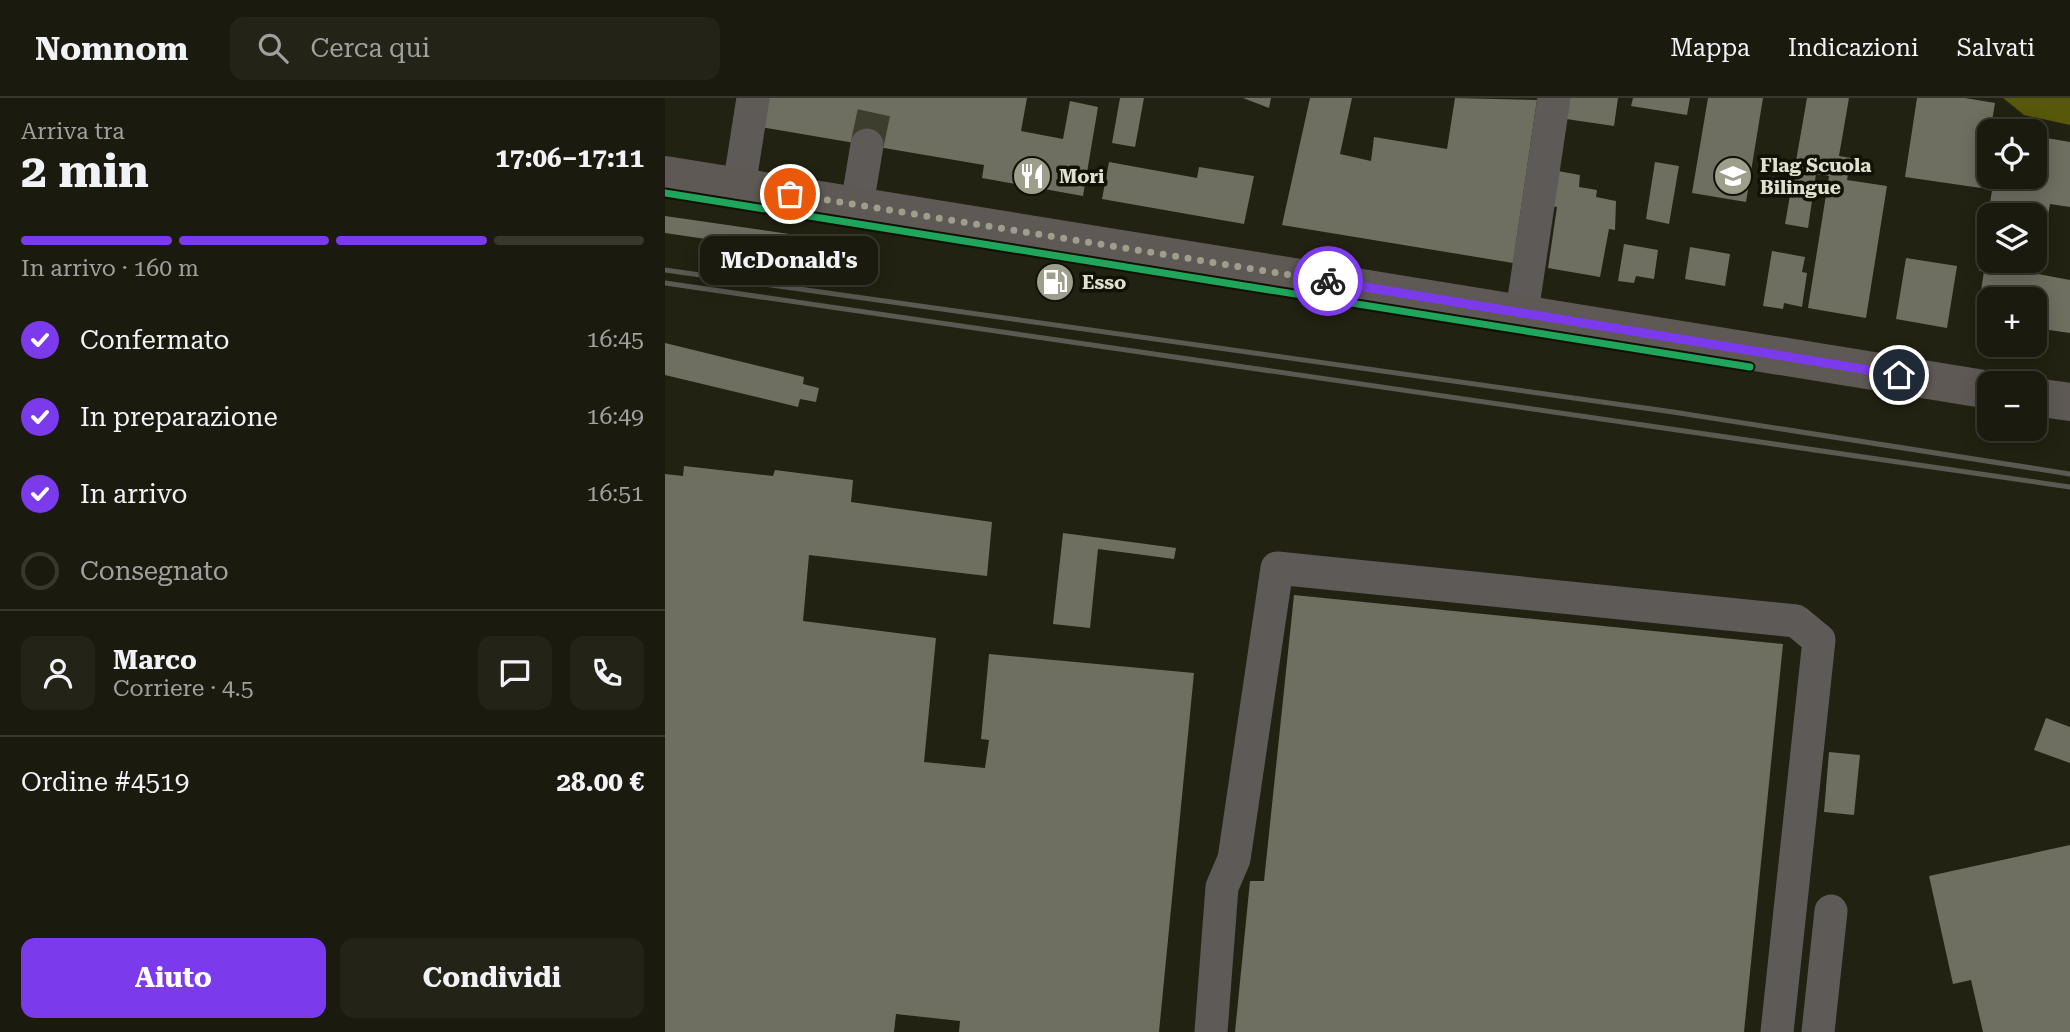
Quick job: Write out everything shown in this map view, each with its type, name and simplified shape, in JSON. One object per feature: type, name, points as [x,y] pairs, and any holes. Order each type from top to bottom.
[{"type":"main road","points":[[665,175],[1977,388]]},
{"type":"main road","points":[[2047,399],[2070,402]]},
{"type":"lane","points":[[728,185],[735,98]]},
{"type":"lane","points":[[728,185],[753,98]]},
{"type":"lane","points":[[1522,312],[1554,98]]},
{"type":"lane","points":[[857,205],[867,145]]},
{"type":"lane","points":[[1211,1032],[1222,887],[1234,859],[1277,568],[1796,621],[1819,640],[1777,1032]]},
{"type":"lane","points":[[1818,1032],[1831,911]]},
{"type":"shaded area","points":[[2003,98],[2070,98],[2070,125],[2024,115]]},
{"type":"building","points":[[760,98],[1027,98],[1021,131],[1063,139],[1070,101],[1098,107],[1083,196],[982,178],[984,165],[755,126]]},
{"type":"building","points":[[1120,98],[1144,98],[1135,147],[1112,143]]},
{"type":"building","points":[[1243,98],[1271,98],[1269,108]]},
{"type":"building","points":[[1310,98],[1352,98],[1340,154],[1371,161],[1374,137],[1447,149],[1455,98],[1537,100],[1513,263],[1282,225]]},
{"type":"building","points":[[1568,98],[1618,98],[1614,126],[1566,119]]},
{"type":"building","points":[[1633,98],[1690,98],[1687,115],[1631,106]]},
{"type":"building","points":[[1708,98],[1763,98],[1746,202],[1692,193]]},
{"type":"building","points":[[1807,98],[1849,98],[1839,156],[1851,158],[1847,180],[1887,186],[1866,318],[1808,308],[1829,176],[1816,174],[1808,228],[1785,224]]},
{"type":"building","points":[[1917,98],[1965,98],[1995,103],[1992,119],[1977,119],[1977,187],[1905,177]]},
{"type":"building","points":[[2047,138],[2070,142],[2070,207],[2050,204],[2047,222],[2047,203],[1990,203],[1992,189],[2047,189]]},
{"type":"building","points":[[1109,162],[1197,178],[1199,167],[1254,176],[1244,224],[1102,199]]},
{"type":"building","points":[[1655,162],[1679,166],[1669,224],[1646,219]]},
{"type":"building","points":[[1558,171],[1580,175],[1579,187],[1597,190],[1596,197],[1616,201],[1615,230],[1609,229],[1600,277],[1548,268],[1557,207],[1552,206]]},
{"type":"building","points":[[665,216],[803,236],[801,253],[665,233]]},
{"type":"building","points":[[1624,244],[1658,250],[1654,279],[1636,276],[1634,283],[1618,281]]},
{"type":"building","points":[[1690,247],[1730,254],[1725,286],[1685,279]]},
{"type":"building","points":[[1772,251],[1805,257],[1802,272],[1807,273],[1802,307],[1784,303],[1783,309],[1763,306]]},
{"type":"building","points":[[1906,258],[1957,266],[1947,328],[1896,319]]},
{"type":"building","points":[[1984,273],[2038,273],[2070,280],[2070,333],[2047,330],[2047,287],[1982,287]]},
{"type":"building","points":[[665,343],[804,377],[803,384],[819,388],[816,402],[800,399],[798,407],[665,375]]},
{"type":"building","points":[[684,466],[773,476],[775,470],[853,480],[851,502],[992,522],[987,576],[809,555],[803,621],[936,638],[924,762],[985,768],[989,740],[981,739],[989,654],[1194,673],[1159,1032],[959,1032],[960,1021],[896,1014],[894,1032],[665,1032],[665,474],[683,476]]},
{"type":"building","points":[[1063,533],[1176,548],[1174,559],[1098,549],[1090,628],[1053,624]]},
{"type":"building","points":[[1294,595],[1783,644],[1744,1032],[1235,1032],[1250,881],[1264,881]]},
{"type":"building","points":[[2046,718],[2070,727],[2070,763],[2034,750]]},
{"type":"building","points":[[1829,752],[1860,755],[1854,815],[1824,812]]},
{"type":"building","points":[[2070,845],[2070,1032],[1983,1032],[1971,980],[1953,984],[1929,876]]},
{"type":"tunnel","points":[[867,145],[877,98]]},
{"type":"railway","points":[[665,270],[1673,412],[2070,474]]},
{"type":"railway","points":[[665,283],[2070,487]]},
{"type":"cycle path","points":[[665,193],[1750,367]]},
{"type":"way so far","points":[[790,194],[1328,281]]},
{"type":"place","name":"Mori","points":[[1032,176]]},
{"type":"place","name":"Flag Scuola Bilingue","points":[[1733,176]]},
{"type":"place","name":"McDonald's","points":[[790,194]]},
{"type":"place","name":"Esso","points":[[1055,282]]},
{"type":"route","points":[[1328,281],[1899,375]]}]
